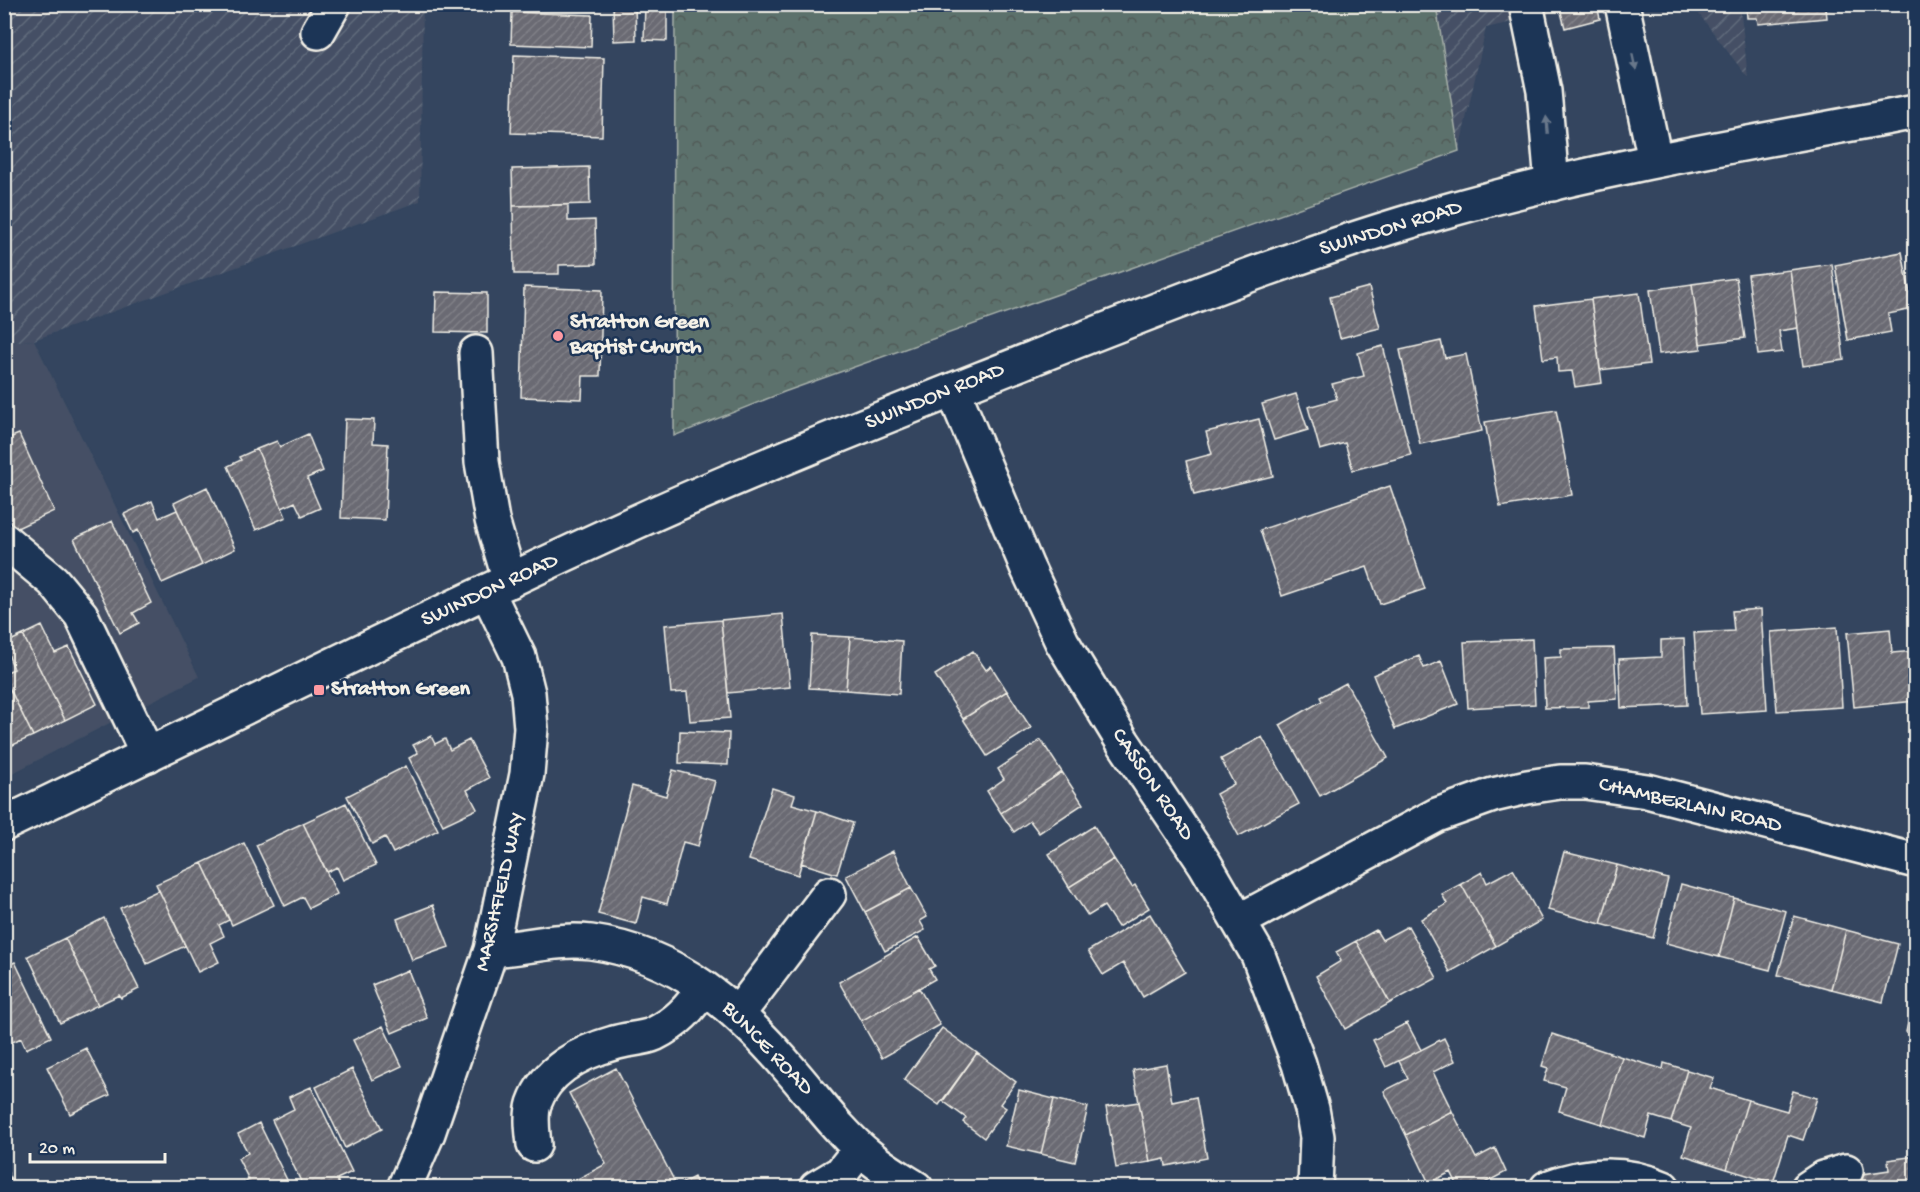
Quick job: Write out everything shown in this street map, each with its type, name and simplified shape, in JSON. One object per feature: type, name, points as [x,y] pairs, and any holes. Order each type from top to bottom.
[{"type":"street","points":[[1526,4],[1544,90],[1552,184]]},
{"type":"street","points":[[1622,4],[1655,160]]},
{"type":"street","name":"SWINDON ROAD","points":[[4,824],[636,522],[783,458],[1147,313],[1318,251],[1446,210],[1655,160],[1916,112]]},
{"type":"street","name":"MARSHFIELD WAY","points":[[404,1188],[428,1133],[491,950],[527,774],[531,728],[528,693],[499,586],[492,520],[482,462],[476,353]]},
{"type":"street","name":"CASSON ROAD","points":[[953,390],[1062,642],[1119,737],[1205,864],[1257,955],[1299,1064],[1312,1109],[1317,1137],[1315,1188]]},
{"type":"street","points":[[4,540],[53,582],[81,615],[148,755]]},
{"type":"street","name":"CHAMBERLAIN ROAD","points":[[1239,921],[1437,815],[1493,795],[1560,782],[1585,782],[1647,791],[1916,861]]},
{"type":"street","points":[[738,1014],[829,894]]},
{"type":"street","name":"BUNCE ROAD","points":[[491,950],[567,941],[590,942],[650,958],[704,988],[738,1014],[767,1043],[860,1149],[916,1188]]},
{"type":"street","points":[[534,1145],[533,1106],[544,1084],[558,1069],[603,1046],[651,1035],[670,1025],[688,1010],[704,988]]},
{"type":"street","points":[[816,1188],[842,1173],[860,1149]]},
{"type":"street","points":[[1808,1188],[1823,1178],[1846,1172]]},
{"type":"street","points":[[1547,1188],[1563,1181],[1592,1175],[1618,1175],[1644,1180],[1663,1188]]},
{"type":"shaded area","points":[[5,5],[423,5],[420,201],[34,340],[12,342],[5,323]]},
{"type":"shaded area","points":[[1436,5],[1587,5],[1486,28],[1459,151]]},
{"type":"shaded area","points":[[1692,5],[1740,5],[1748,78]]},
{"type":"shaded area","points":[[4,323],[12,342],[34,340],[199,677],[5,777]]},
{"type":"green space","points":[[675,5],[1436,5],[1459,151],[784,392],[674,436]]},
{"type":"building","points":[[613,4],[635,4],[636,40],[614,41]]},
{"type":"building","points":[[645,4],[667,4],[667,41],[644,40]]},
{"type":"building","points":[[1559,4],[1597,4],[1600,19],[1565,28]]},
{"type":"building","points":[[1746,4],[1844,4],[1844,7],[1826,9],[1827,18],[1758,24],[1757,18],[1747,18]]},
{"type":"building","points":[[1859,4],[1889,4],[1889,8],[1860,10]]},
{"type":"building","points":[[512,12],[592,15],[591,47],[511,44]]},
{"type":"building","points":[[514,55],[604,58],[602,136],[511,133]]},
{"type":"building","points":[[589,167],[590,204],[513,206],[512,169]]},
{"type":"building","points":[[568,205],[568,221],[595,220],[596,264],[559,265],[559,274],[514,274],[513,206]]},
{"type":"building","points":[[1902,252],[1913,309],[1888,314],[1891,332],[1848,340],[1835,265]]},
{"type":"building","points":[[1832,264],[1844,360],[1803,366],[1790,270]]},
{"type":"building","points":[[1790,270],[1798,328],[1779,331],[1782,352],[1758,355],[1748,275]]},
{"type":"building","points":[[1736,278],[1745,338],[1700,344],[1692,284]]},
{"type":"building","points":[[1692,284],[1701,349],[1659,354],[1650,290]]},
{"type":"building","points":[[524,287],[602,290],[600,376],[583,376],[582,399],[521,397]]},
{"type":"building","points":[[1369,287],[1380,328],[1340,338],[1330,297]]},
{"type":"building","points":[[436,292],[487,293],[487,333],[435,332]]},
{"type":"building","points":[[1639,293],[1649,364],[1600,370],[1591,299]]},
{"type":"building","points":[[1591,299],[1602,383],[1575,387],[1572,371],[1558,372],[1557,357],[1543,359],[1536,306]]},
{"type":"building","points":[[1441,341],[1445,358],[1466,354],[1482,431],[1420,444],[1400,350]]},
{"type":"building","points":[[1383,346],[1411,455],[1353,470],[1345,443],[1320,450],[1308,407],[1337,399],[1332,384],[1364,376],[1358,353]]},
{"type":"building","points":[[1296,394],[1308,430],[1274,440],[1262,404]]},
{"type":"building","points":[[1556,410],[1572,495],[1500,507],[1485,422]]},
{"type":"building","points":[[345,419],[374,420],[373,443],[388,444],[385,520],[341,518]]},
{"type":"building","points":[[1259,419],[1273,476],[1194,495],[1186,461],[1212,454],[1206,432]]},
{"type":"building","points":[[19,434],[54,511],[13,530],[4,510],[4,440]]},
{"type":"building","points":[[308,434],[323,471],[307,478],[320,508],[302,516],[295,502],[282,508],[257,449],[277,441],[280,447]]},
{"type":"building","points":[[257,449],[286,517],[256,530],[228,466],[241,460],[239,457]]},
{"type":"building","points":[[1390,486],[1425,589],[1380,604],[1367,567],[1282,596],[1260,530]]},
{"type":"building","points":[[207,487],[235,549],[202,565],[174,503]]},
{"type":"building","points":[[152,501],[159,518],[177,510],[202,565],[162,583],[138,530],[133,533],[124,514]]},
{"type":"building","points":[[112,521],[151,603],[133,613],[139,623],[120,633],[74,539]]},
{"type":"building","points":[[1761,609],[1767,710],[1700,714],[1694,633],[1734,631],[1732,611]]},
{"type":"building","points":[[783,614],[790,687],[728,693],[721,620]]},
{"type":"building","points":[[721,620],[730,718],[690,721],[687,692],[671,693],[665,625]]},
{"type":"building","points":[[42,626],[55,653],[69,647],[97,704],[65,720],[23,635]]},
{"type":"building","points":[[1837,627],[1842,707],[1777,711],[1771,632]]},
{"type":"building","points":[[1890,629],[1892,653],[1916,651],[1916,701],[1854,707],[1847,633]]},
{"type":"building","points":[[23,635],[65,720],[33,736],[4,677],[4,673],[14,669],[4,644]]},
{"type":"building","points":[[812,635],[850,637],[846,690],[809,688]]},
{"type":"building","points":[[850,637],[902,641],[899,694],[846,690]]},
{"type":"building","points":[[1532,639],[1535,704],[1468,708],[1464,642]]},
{"type":"building","points":[[1684,639],[1687,705],[1621,708],[1619,659],[1661,657],[1661,640]]},
{"type":"building","points":[[1614,648],[1617,699],[1588,701],[1588,707],[1545,708],[1543,658],[1561,657],[1561,649]]},
{"type":"building","points":[[973,651],[986,670],[991,666],[1007,691],[963,719],[935,675]]},
{"type":"building","points":[[1419,656],[1424,668],[1441,661],[1458,704],[1395,729],[1373,675]]},
{"type":"building","points":[[4,677],[33,736],[4,749]]},
{"type":"building","points":[[1346,683],[1388,758],[1320,796],[1280,725],[1322,701],[1320,697]]},
{"type":"building","points":[[1007,691],[1031,728],[987,756],[963,719]]},
{"type":"building","points":[[680,731],[729,733],[728,765],[679,763]]},
{"type":"building","points":[[431,736],[435,744],[445,739],[450,750],[469,740],[489,778],[467,790],[477,809],[443,825],[409,758],[418,753],[413,745]]},
{"type":"building","points":[[1262,737],[1299,804],[1239,836],[1216,794],[1234,784],[1221,759]]},
{"type":"building","points":[[1041,740],[1062,772],[1001,813],[987,791],[1004,779],[998,769]]},
{"type":"building","points":[[406,766],[438,830],[393,853],[385,837],[372,844],[347,796]]},
{"type":"building","points":[[673,770],[715,781],[698,846],[683,842],[667,904],[643,897],[636,924],[598,914],[632,786],[666,796]]},
{"type":"building","points":[[1062,772],[1083,804],[1039,833],[1030,821],[1014,832],[1001,813]]},
{"type":"building","points":[[772,788],[795,795],[792,804],[817,811],[798,875],[749,860]]},
{"type":"building","points":[[346,803],[376,865],[343,880],[337,867],[327,872],[303,823]]},
{"type":"building","points":[[817,811],[853,823],[837,874],[801,863]]},
{"type":"building","points":[[303,823],[337,894],[309,908],[303,897],[285,906],[256,845]]},
{"type":"building","points":[[1094,826],[1114,859],[1069,887],[1049,854]]},
{"type":"building","points":[[244,843],[274,905],[232,925],[202,863]]},
{"type":"building","points":[[893,851],[911,888],[865,912],[846,876]]},
{"type":"building","points":[[1564,852],[1617,865],[1601,924],[1548,910]]},
{"type":"building","points":[[1114,859],[1132,887],[1135,885],[1149,908],[1118,927],[1104,906],[1088,916],[1069,887]]},
{"type":"building","points":[[202,863],[229,920],[219,925],[224,936],[210,943],[219,962],[198,972],[156,884]]},
{"type":"building","points":[[1617,865],[1668,879],[1653,938],[1601,924]]},
{"type":"building","points":[[1513,869],[1542,920],[1496,946],[1461,884],[1482,872],[1487,883]]},
{"type":"building","points":[[1461,884],[1496,946],[1450,972],[1421,919],[1447,904],[1442,894]]},
{"type":"building","points":[[1681,884],[1734,898],[1719,957],[1666,943]]},
{"type":"building","points":[[911,888],[927,917],[920,921],[925,930],[885,951],[865,912]]},
{"type":"building","points":[[159,890],[185,946],[147,964],[120,908]]},
{"type":"building","points":[[1734,898],[1786,911],[1770,970],[1719,957]]},
{"type":"building","points":[[433,905],[449,947],[412,960],[397,919]]},
{"type":"building","points":[[1150,914],[1185,972],[1143,997],[1123,963],[1103,975],[1088,951]]},
{"type":"building","points":[[1794,916],[1846,930],[1831,989],[1778,975]]},
{"type":"building","points":[[104,918],[139,989],[121,998],[119,995],[98,1005],[65,938]]},
{"type":"building","points":[[1408,926],[1437,978],[1390,1003],[1356,941],[1376,930],[1382,940]]},
{"type":"building","points":[[1846,930],[1898,944],[1883,1002],[1831,989]]},
{"type":"building","points":[[918,937],[935,966],[929,969],[935,979],[861,1021],[839,982]]},
{"type":"building","points":[[65,938],[98,1005],[60,1023],[28,956]]},
{"type":"building","points":[[1356,941],[1390,1003],[1345,1029],[1316,976],[1341,961],[1336,952]]},
{"type":"building","points":[[15,962],[51,1037],[26,1049],[21,1038],[4,1046],[4,967]]},
{"type":"building","points":[[408,970],[427,1018],[392,1033],[372,985]]},
{"type":"building","points":[[919,988],[940,1025],[882,1058],[861,1021]]},
{"type":"building","points":[[1916,988],[1916,1034],[1906,1032]]},
{"type":"building","points":[[1407,1023],[1421,1050],[1386,1067],[1373,1040]]},
{"type":"building","points":[[383,1026],[402,1066],[372,1080],[353,1040]]},
{"type":"building","points":[[942,1028],[977,1053],[939,1105],[904,1080]]},
{"type":"building","points":[[1552,1034],[1622,1057],[1602,1124],[1559,1111],[1566,1087],[1544,1081],[1548,1068],[1542,1066]]},
{"type":"building","points":[[1444,1038],[1455,1061],[1433,1072],[1452,1111],[1406,1135],[1384,1091],[1408,1079],[1399,1061]]},
{"type":"building","points":[[86,1048],[110,1095],[70,1114],[47,1067]]},
{"type":"building","points":[[977,1053],[1016,1082],[1000,1104],[1006,1108],[984,1138],[963,1122],[966,1118],[943,1101]]},
{"type":"building","points":[[1622,1057],[1663,1069],[1664,1063],[1687,1070],[1671,1122],[1651,1116],[1645,1138],[1602,1124]]},
{"type":"building","points":[[1166,1064],[1172,1102],[1196,1097],[1207,1158],[1166,1166],[1165,1159],[1150,1162],[1133,1070]]},
{"type":"building","points":[[616,1068],[677,1186],[694,1177],[699,1188],[561,1188],[606,1164],[569,1093]]},
{"type":"building","points":[[352,1069],[382,1129],[345,1148],[316,1087]]},
{"type":"building","points":[[1687,1070],[1714,1078],[1710,1088],[1748,1100],[1727,1169],[1683,1155],[1691,1128],[1671,1122]]},
{"type":"building","points":[[311,1087],[352,1172],[337,1179],[340,1188],[304,1188],[272,1120],[294,1109],[289,1097]]},
{"type":"building","points":[[1019,1090],[1054,1099],[1041,1154],[1006,1146]]},
{"type":"building","points":[[1793,1091],[1817,1098],[1803,1140],[1788,1135],[1773,1183],[1727,1169],[1748,1100],[1787,1111]]},
{"type":"building","points":[[1054,1099],[1088,1107],[1075,1162],[1041,1154]]},
{"type":"building","points":[[1139,1102],[1150,1162],[1116,1168],[1106,1107]]},
{"type":"building","points":[[1452,1111],[1476,1158],[1495,1148],[1506,1172],[1475,1188],[1459,1188],[1451,1172],[1429,1183],[1406,1135]]},
{"type":"building","points":[[259,1123],[291,1188],[234,1188],[249,1180],[238,1158],[248,1153],[238,1134]]},
{"type":"building","points":[[1916,1156],[1916,1184],[1891,1188],[1858,1188],[1856,1175],[1889,1170],[1888,1160]]},
{"type":"building","points":[[4,1165],[11,1179],[4,1182]]},
{"type":"building","points":[[81,1180],[85,1188],[66,1188]]},
{"type":"place","name":"Stratton Green Baptist Church","points":[[558,336]]},
{"type":"place","name":"Stratton Green","points":[[319,690]]}]
